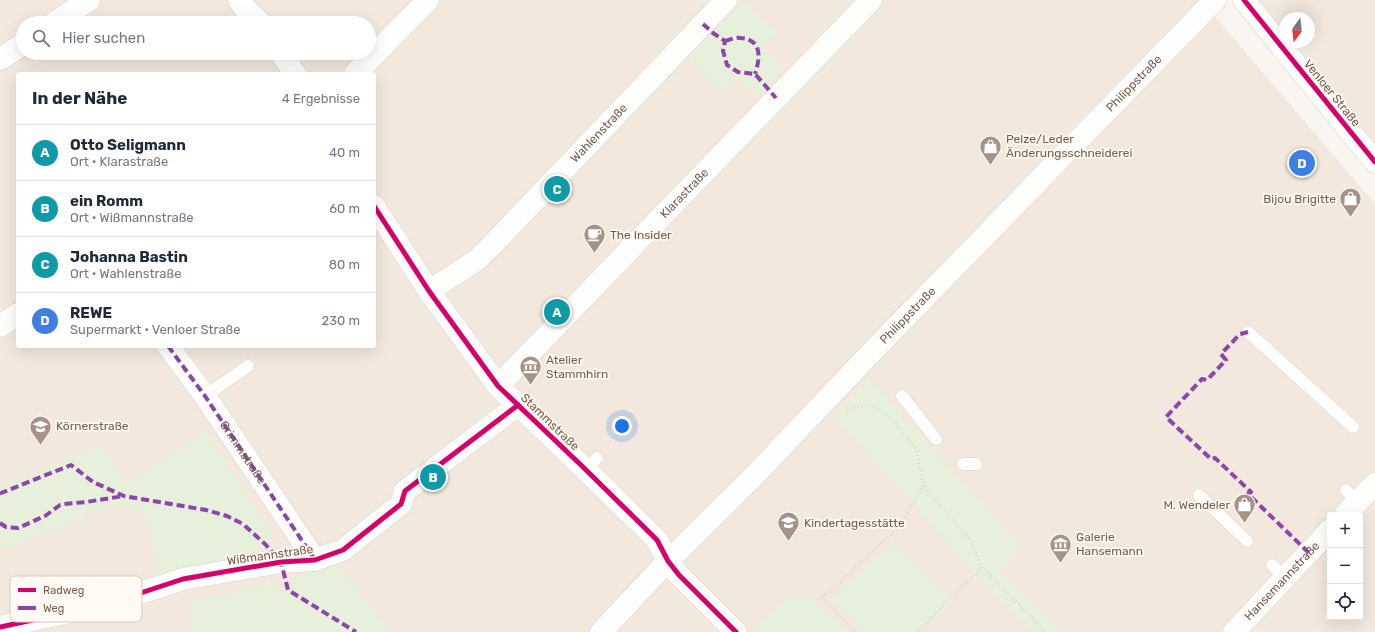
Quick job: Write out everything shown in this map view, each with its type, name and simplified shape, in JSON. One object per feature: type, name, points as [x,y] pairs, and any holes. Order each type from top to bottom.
[{"type":"street","points":[[65,16],[89,0]]},
{"type":"street","points":[[239,0],[245,9],[253,16]]},
{"type":"street","points":[[376,53],[428,0]]},
{"type":"street","name":"Wahlenstraße","points":[[429,291],[477,260],[726,0]]},
{"type":"street","name":"Klarastraße","points":[[498,386],[871,0]]},
{"type":"street","name":"Philippstraße","points":[[601,632],[668,561],[753,477],[826,401],[869,362],[1215,0]]},
{"type":"street","name":"Venloer Straße","points":[[1244,0],[1371,150]]},
{"type":"street","points":[[0,59],[16,49]]},
{"type":"street","points":[[286,60],[294,72]]},
{"type":"street","points":[[358,72],[370,60]]},
{"type":"street","name":"Stammstraße","points":[[376,209],[429,291],[498,386],[518,405],[592,464],[657,540],[668,561],[679,575],[736,632]]},
{"type":"street","points":[[0,326],[16,315]]},
{"type":"street","name":"Grimmstraße","points":[[169,348],[205,396],[315,560]]},
{"type":"street","name":"Wißmannstraße","points":[[142,592],[183,579],[281,562],[315,560],[343,550],[402,504],[405,491],[518,405]]},
{"type":"street","points":[[1350,502],[1375,484]]},
{"type":"street","name":"Hansemannstraße","points":[[1234,632],[1278,572],[1327,532]]},
{"type":"street","name":"Wißmannstraße","points":[[0,627],[23,622]]},
{"type":"lane","points":[[1248,332],[1353,428]]},
{"type":"lane","points":[[205,396],[248,366]]},
{"type":"lane","points":[[902,396],[936,439]]},
{"type":"lane","points":[[963,464],[976,464]]},
{"type":"lane","points":[[1199,494],[1247,541]]},
{"type":"path","points":[[826,401],[842,414],[856,407],[872,405],[888,416],[917,449],[924,485],[971,541],[982,567],[1046,632]]},
{"type":"path","points":[[615,432],[631,415]]},
{"type":"path","points":[[855,632],[822,598],[899,527],[924,485]]},
{"type":"path","points":[[917,632],[982,567]]},
{"type":"shaded area","points":[[0,0],[1201,0],[1375,204],[1375,632],[0,632]]},
{"type":"shaded area","points":[[1252,0],[1375,0],[1375,144],[1293,48],[1315,48],[1315,12],[1279,12],[1279,31]]},
{"type":"green space","points":[[744,1],[776,32],[762,47],[785,70],[758,98],[736,77],[723,92],[688,59]]},
{"type":"green space","points":[[869,379],[1022,548],[1000,571],[1060,632],[1030,632],[834,417]]},
{"type":"green space","points":[[206,431],[272,535],[261,553],[159,575],[144,510],[107,505],[82,513],[83,519],[0,551],[0,487],[102,444],[126,483]]},
{"type":"green space","points":[[892,543],[953,602],[922,632],[864,632],[831,598]]},
{"type":"green space","points":[[337,564],[391,632],[194,632],[187,603],[275,583],[280,593],[294,588],[290,576]]},
{"type":"green space","points":[[787,597],[789,599],[812,597],[846,632],[752,631]]},
{"type":"marked path","points":[[703,24],[725,41],[723,51],[727,65],[738,72],[755,74],[776,98]]},
{"type":"marked path","points":[[725,41],[738,38],[747,39],[753,42],[759,56],[755,74]]},
{"type":"marked path","points":[[1248,332],[1240,334],[1221,354],[1226,360],[1207,380],[1202,379],[1166,417],[1211,459],[1215,458],[1251,492],[1248,494],[1309,553]]},
{"type":"marked path","points":[[169,348],[205,396],[315,560]]},
{"type":"marked path","points":[[0,492],[1,493],[71,465],[93,482],[124,496],[206,510],[227,516],[243,524],[266,545],[281,562],[288,590],[356,632]]},
{"type":"marked path","points":[[0,523],[6,527],[18,528],[45,516],[60,505],[124,496]]},
{"type":"cycle path","points":[[1244,0],[1375,162]]},
{"type":"cycle path","points":[[376,209],[429,291],[498,386],[657,540],[668,561],[679,575],[736,632]]},
{"type":"cycle path","points":[[142,592],[183,579],[281,562],[315,560],[343,550],[401,504],[405,491],[518,405]]},
{"type":"cycle path","points":[[0,627],[23,622]]},
{"type":"place","name":"REWE","points":[[1302,163]]},
{"type":"place","name":"Pelze/Leder Änderungsschneiderei","points":[[990,166]]},
{"type":"place","name":"Johanna Bastin","points":[[557,189]]},
{"type":"place","name":"Bijou Brigitte","points":[[1351,218]]},
{"type":"place","name":"The Insider","points":[[594,254]]},
{"type":"place","name":"Otto Seligmann","points":[[557,312]]},
{"type":"place","name":"Atelier Stammhirn","points":[[530,386]]},
{"type":"place","name":"Körnerstraße","points":[[41,446]]},
{"type":"place","name":"ein Romm","points":[[433,477]]},
{"type":"place","name":"M. Wendeler","points":[[1245,524]]},
{"type":"place","name":"Kindertagesstätte","points":[[789,542]]},
{"type":"place","name":"Galerie Hansemann","points":[[1060,564]]}]
